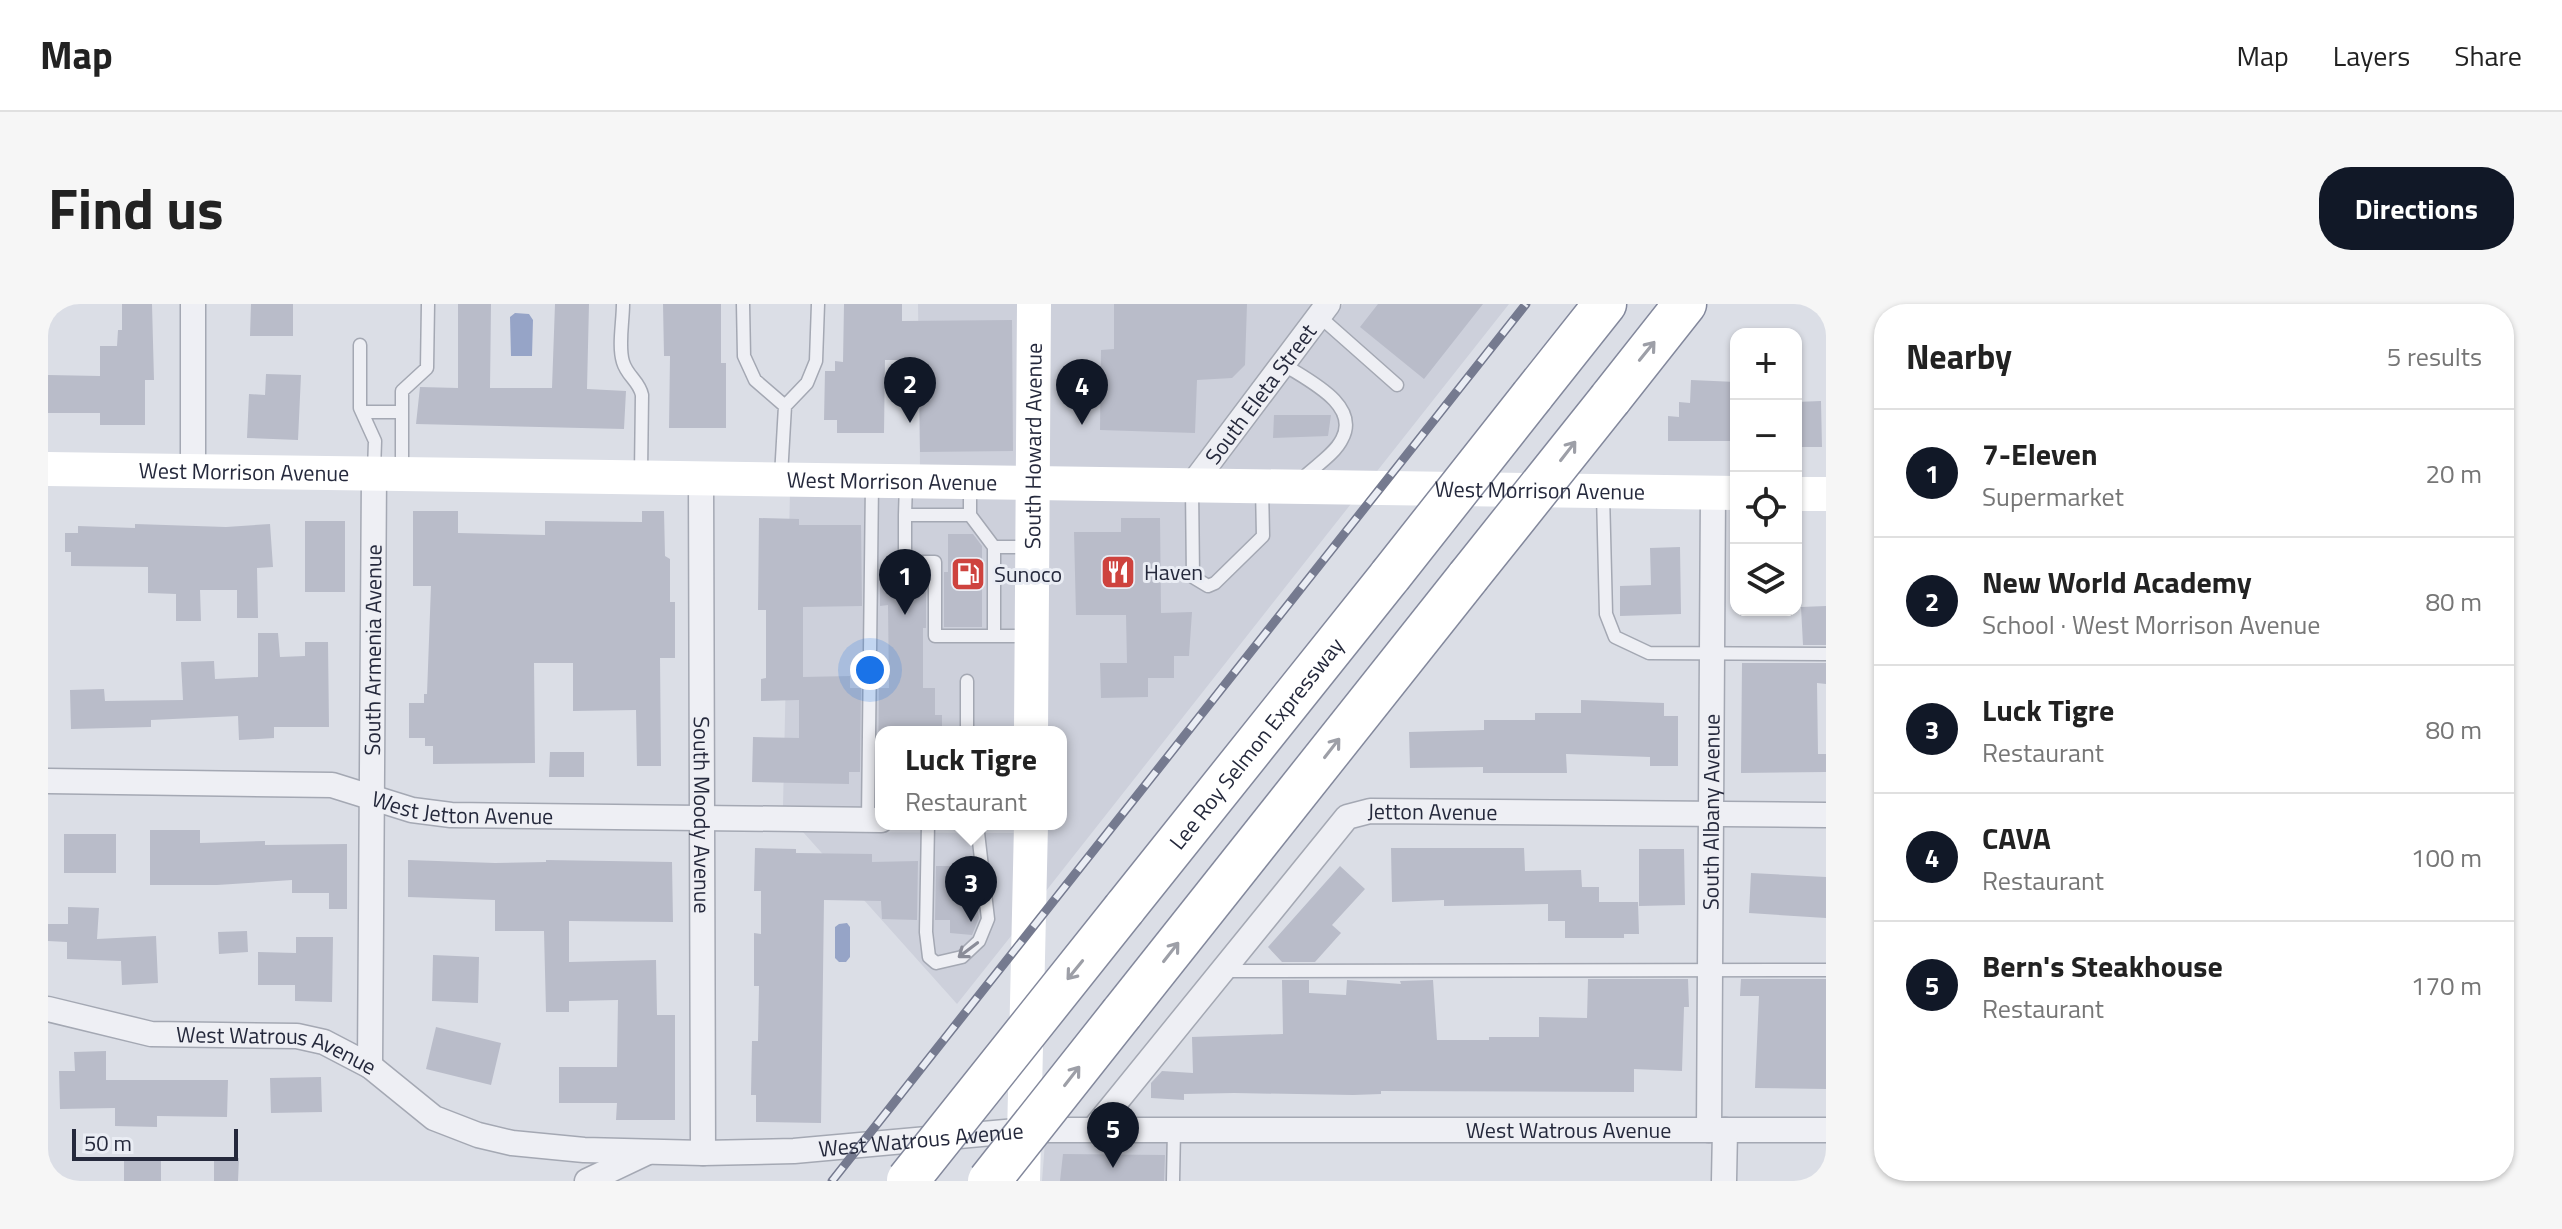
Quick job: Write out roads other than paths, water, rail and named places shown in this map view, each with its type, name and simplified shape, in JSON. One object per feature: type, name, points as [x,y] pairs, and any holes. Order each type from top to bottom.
[{"type":"highway","name":"Lee Roy Selmon Expressway","points":[[907,1180],[1605,304]]},
{"type":"highway","points":[[989,1181],[1685,304]]},
{"type":"street","points":[[193,304],[193,469]]},
{"type":"street","name":"South Howard Avenue","points":[[1031,726],[1034,304]]},
{"type":"street","name":"South Eleta Street","points":[[1192,485],[1324,310]]},
{"type":"street","name":"West Morrison Avenue","points":[[48,469],[906,481],[970,498],[1031,483],[1725,493]]},
{"type":"street","name":"South Armenia Avenue","points":[[370,1066],[373,798],[388,474]]},
{"type":"street","name":"South Moody Avenue","points":[[701,477],[703,1153]]},
{"type":"street","name":"South Albany Avenue","points":[[1724,1181],[1717,1130],[1710,969],[1712,654],[1725,493]]},
{"type":"street","points":[[1802,494],[1826,494]]},
{"type":"street","name":"West Jetton Avenue","points":[[48,781],[332,785],[412,810],[451,815],[874,820]]},
{"type":"street","name":"Jetton Avenue","points":[[1094,1129],[1347,817],[1370,811],[1826,815]]},
{"type":"street","points":[[1023,1181],[1031,830]]},
{"type":"street","name":"West Watrous Avenue","points":[[48,1009],[151,1034],[297,1036],[324,1042],[370,1066],[434,1118],[478,1135],[512,1143],[584,1150],[703,1153],[794,1151],[1026,1130],[1826,1130]]},
{"type":"street","points":[[587,1181],[652,1151]]},
{"type":"lane","points":[[388,474],[402,412],[402,391],[427,368],[428,304]]},
{"type":"lane","points":[[623,304],[622,360],[640,384],[642,395],[641,477]]},
{"type":"lane","points":[[743,304],[744,356],[755,380],[785,406]]},
{"type":"lane","points":[[781,479],[785,406],[807,383],[816,361],[818,304]]},
{"type":"lane","points":[[1324,310],[1397,385]]},
{"type":"lane","points":[[360,345],[362,412],[388,474]]},
{"type":"lane","points":[[1192,485],[1193,577],[1208,586],[1215,583],[1263,536],[1278,486],[1342,441],[1345,417],[1338,401],[1283,364]]},
{"type":"lane","points":[[362,412],[402,412]]},
{"type":"lane","points":[[872,480],[874,820]]},
{"type":"lane","points":[[906,481],[905,562],[941,562],[941,598],[935,636],[1031,636]]},
{"type":"lane","points":[[1603,491],[1606,614],[1615,637],[1649,653],[1826,654]]},
{"type":"lane","points":[[905,515],[970,498],[994,547],[988,563],[988,597],[994,636]]},
{"type":"lane","points":[[994,547],[1031,547]]},
{"type":"lane","points":[[967,681],[967,726]]},
{"type":"lane","points":[[928,830],[926,932],[929,957],[936,963],[962,957],[979,941],[988,919],[978,830]]},
{"type":"lane","points":[[1222,971],[1826,970]]},
{"type":"lane","points":[[1173,1181],[1174,1130]]},
{"type":"water","points":[[515,313],[529,314],[533,320],[532,356],[511,356],[510,317]]},
{"type":"water","points":[[847,923],[850,927],[850,957],[846,962],[839,962],[835,958],[835,927]]},
{"type":"railway","points":[[832,1181],[1526,304]]},
{"type":"place","name":"New World Academy","points":[[910,423]]},
{"type":"place","name":"CAVA","points":[[1082,425]]},
{"type":"place","name":"Haven","points":[[1118,572]]},
{"type":"place","name":"Sunoco","points":[[968,574]]},
{"type":"place","name":"7-Eleven","points":[[905,615]]},
{"type":"place","name":"Luck Tigre","points":[[971,922]]},
{"type":"place","name":"Bern's Steakhouse","points":[[1113,1168]]}]
